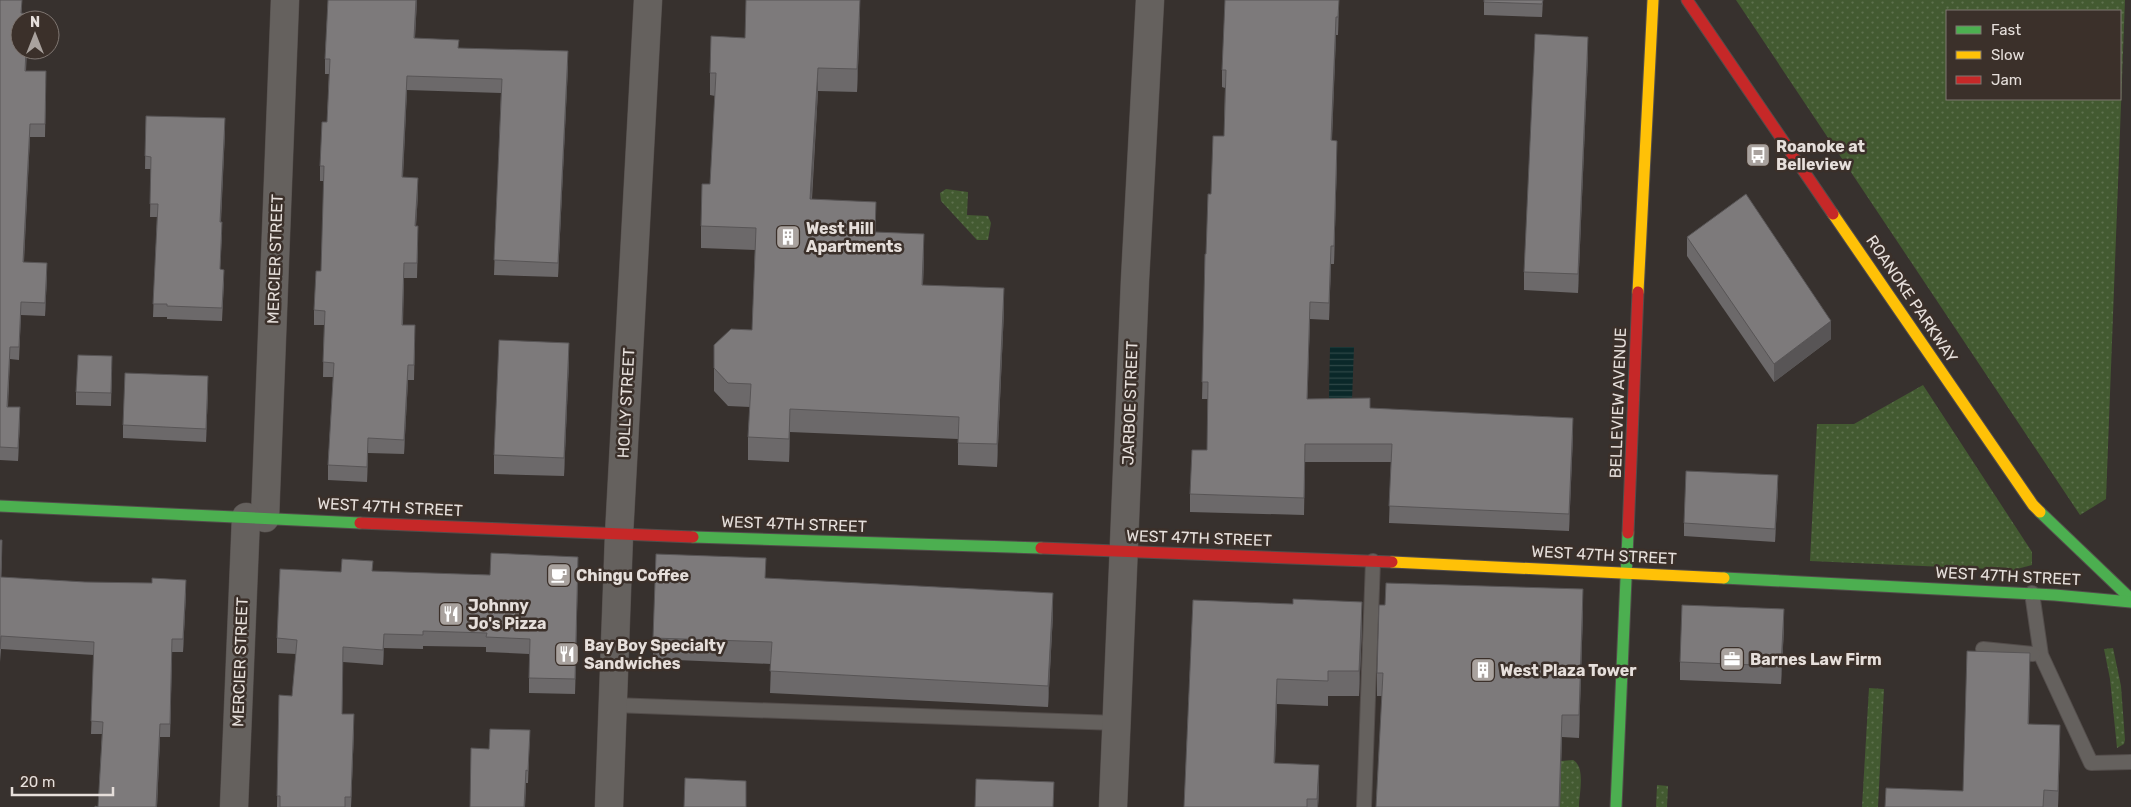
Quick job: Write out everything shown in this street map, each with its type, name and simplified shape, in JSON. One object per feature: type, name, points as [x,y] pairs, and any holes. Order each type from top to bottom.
[{"type":"street","name":"MERCIER STREET","points":[[234,807],[255,518],[285,0]]},
{"type":"street","name":"HOLLY STREET","points":[[609,807],[619,535],[648,0]]},
{"type":"street","name":"JARBOE STREET","points":[[1113,807],[1135,280],[1150,0]]},
{"type":"street","name":"BELLEVIEW AVENUE","points":[[1616,807],[1653,0]]},
{"type":"street","name":"ROANOKE PARKWAY","points":[[1687,0],[2033,506],[2131,600]]},
{"type":"street","name":"WEST 47TH STREET","points":[[0,506],[619,535],[1124,551],[1627,573],[2032,593],[2131,600]]},
{"type":"lane","points":[[1364,807],[1373,562]]},
{"type":"lane","points":[[2032,593],[2041,655],[2091,763],[2131,762]]},
{"type":"lane","points":[[1983,650],[2041,655]]},
{"type":"lane","points":[[613,705],[1117,723]]},
{"type":"green space","points":[[1736,0],[2125,0],[2106,499],[2080,515]]},
{"type":"green space","points":[[946,189],[968,192],[967,215],[988,216],[991,223],[988,240],[977,240],[941,201],[940,193]]},
{"type":"green space","points":[[1923,385],[2032,552],[2032,565],[2013,570],[1810,561],[1817,424],[1854,424]]},
{"type":"green space","points":[[2113,648],[2121,686],[2125,740],[2124,744],[2117,748],[2110,679],[2104,649]]},
{"type":"green space","points":[[1869,688],[1884,689],[1878,807],[1862,807]]},
{"type":"green space","points":[[1573,760],[1577,763],[1581,775],[1579,807],[1560,807],[1561,761]]},
{"type":"green space","points":[[1657,785],[1668,786],[1667,807],[1656,807]]},
{"type":"water","points":[[1330,347],[1354,347],[1352,400],[1329,399]]},
{"type":"building","points":[[0,0],[22,0],[21,10],[10,10],[10,60],[26,60],[25,71],[46,71],[45,124],[30,124],[23,262],[47,263],[45,303],[21,302],[19,347],[10,347],[7,407],[20,407],[18,448],[0,447]]},
{"type":"building","points":[[328,0],[416,0],[414,38],[459,40],[458,48],[568,51],[558,263],[494,260],[502,79],[407,76],[402,177],[418,178],[415,226],[418,226],[417,263],[404,263],[402,325],[415,325],[414,365],[408,365],[404,440],[368,438],[367,467],[328,465],[334,363],[323,362],[325,311],[314,310],[316,271],[321,271],[324,166],[320,166],[322,122],[327,122],[330,59],[325,59]]},
{"type":"building","name":"West Hill Apartments","points":[[746,0],[860,0],[857,69],[818,68],[810,199],[876,202],[875,232],[924,234],[922,285],[1004,288],[997,444],[958,443],[959,417],[790,409],[789,439],[748,437],[751,384],[728,383],[714,368],[714,345],[731,329],[752,330],[756,228],[701,226],[702,184],[710,184],[716,73],[710,73],[711,36],[745,38]]},
{"type":"building","points":[[1225,0],[1339,0],[1338,17],[1336,17],[1331,140],[1337,141],[1334,246],[1331,246],[1329,303],[1310,302],[1307,399],[1370,398],[1370,408],[1573,418],[1569,514],[1389,506],[1392,444],[1305,444],[1304,498],[1190,494],[1192,450],[1207,450],[1208,382],[1202,382],[1205,254],[1208,194],[1211,194],[1213,136],[1224,136],[1226,70],[1222,70]]},
{"type":"building","points":[[1484,0],[1543,0],[1542,4],[1484,2]]},
{"type":"building","points":[[1535,34],[1588,37],[1578,274],[1524,272]]},
{"type":"building","points":[[146,116],[225,118],[220,222],[222,222],[220,269],[224,270],[222,308],[153,304],[158,204],[150,204],[151,157],[145,156]]},
{"type":"building","points":[[1746,194],[1831,321],[1774,364],[1687,237]]},
{"type":"building","points":[[499,340],[569,343],[564,458],[494,455]]},
{"type":"building","points":[[78,355],[112,356],[111,393],[76,392]]},
{"type":"building","points":[[125,373],[208,376],[206,429],[123,425]]},
{"type":"building","points":[[1686,471],[1778,475],[1775,529],[1684,523]]},
{"type":"building","points":[[0,540],[2,540],[1,577],[85,582],[152,583],[152,578],[186,580],[183,639],[172,639],[170,724],[160,724],[156,807],[98,807],[103,722],[91,721],[94,642],[1,636],[0,649]]},
{"type":"building","points":[[491,553],[578,557],[575,679],[529,678],[530,639],[486,637],[487,633],[423,631],[423,635],[384,634],[383,650],[343,647],[342,714],[354,714],[351,797],[345,797],[345,807],[280,807],[280,796],[277,796],[279,695],[292,696],[297,640],[277,638],[280,569],[341,572],[342,559],[373,561],[372,571],[490,575]]},
{"type":"building","points":[[656,554],[766,558],[765,578],[1053,593],[1048,686],[770,671],[772,642],[653,638]]},
{"type":"building","points":[[1386,583],[1583,589],[1579,715],[1562,715],[1559,807],[1376,807],[1383,673],[1377,673],[1379,605],[1385,605]]},
{"type":"building","points":[[1293,599],[1362,602],[1359,671],[1328,671],[1328,681],[1277,679],[1274,763],[1319,765],[1317,799],[1307,799],[1307,807],[1184,807],[1193,600],[1293,604]]},
{"type":"building","name":"Barnes Law Firm","points":[[1682,605],[1784,609],[1781,666],[1680,662]]},
{"type":"building","points":[[1967,651],[2030,653],[2028,724],[2060,725],[2058,791],[2044,790],[2043,807],[1885,807],[1886,788],[1963,791]]},
{"type":"building","points":[[490,729],[530,730],[524,807],[470,807],[471,748],[489,749]]},
{"type":"building","points":[[685,778],[746,781],[746,807],[684,807]]},
{"type":"building","points":[[976,779],[1054,782],[1053,807],[975,807]]},
{"type":"traffic: fast","points":[[0,506],[360,523]]},
{"type":"traffic: fast","points":[[2040,512],[2131,599]]},
{"type":"traffic: fast","points":[[1616,807],[1628,533]]},
{"type":"traffic: fast","points":[[693,537],[1041,548]]},
{"type":"traffic: fast","points":[[1724,578],[2055,595],[2131,602]]},
{"type":"traffic: slow","points":[[1638,292],[1653,0]]},
{"type":"traffic: slow","points":[[1833,214],[2033,505],[2040,512]]},
{"type":"traffic: slow","points":[[1392,562],[1724,578]]},
{"type":"traffic: jam","points":[[1687,0],[1833,214]]},
{"type":"traffic: jam","points":[[1628,533],[1638,292]]},
{"type":"traffic: jam","points":[[360,523],[693,537]]},
{"type":"traffic: jam","points":[[1041,548],[1392,562]]},
{"type":"place","name":"Roanoke at Belleview","points":[[1758,155]]},
{"type":"place","name":"West Hill Apartments","points":[[788,237]]},
{"type":"place","name":"Chingu Coffee","points":[[559,575]]},
{"type":"place","name":"Johnny Jo's Pizza","points":[[451,614]]},
{"type":"place","name":"Bay Boy Specialty Sandwiches","points":[[567,654]]},
{"type":"place","name":"Barnes Law Firm","points":[[1732,659]]},
{"type":"place","name":"West Plaza Tower","points":[[1483,670]]}]
